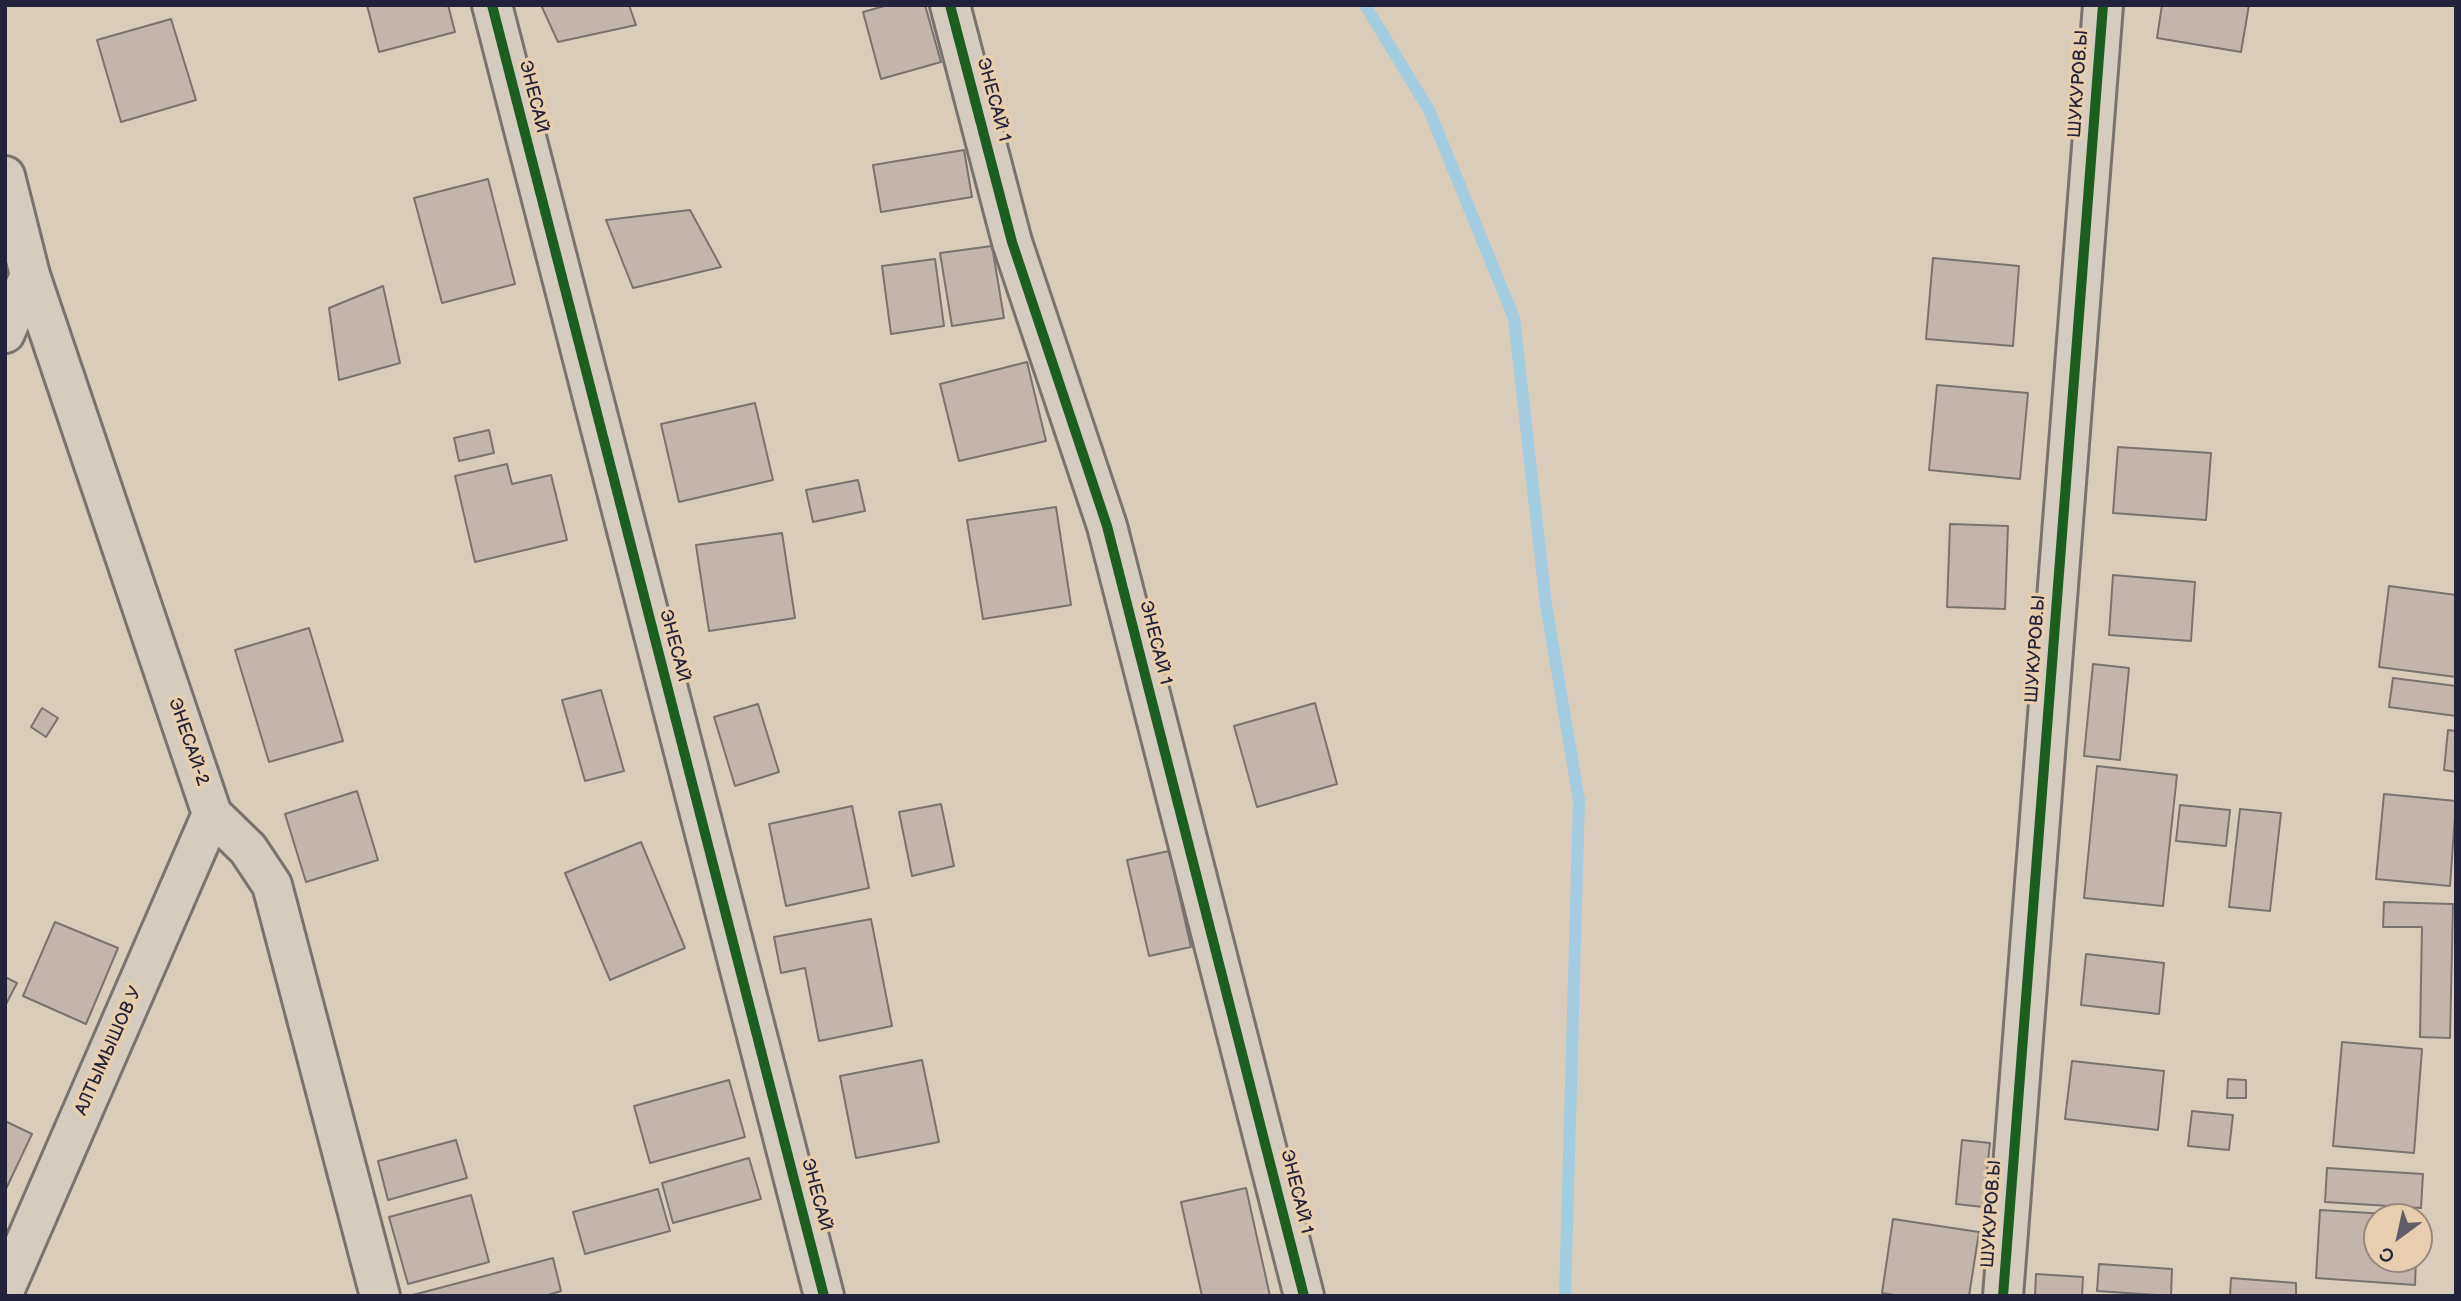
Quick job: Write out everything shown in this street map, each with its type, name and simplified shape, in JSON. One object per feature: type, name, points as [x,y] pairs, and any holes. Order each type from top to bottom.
[{"type":"street","name":"ЭНЕСАЙ","points":[[492,5],[824,1296]]},
{"type":"street","name":"ЭНЕСАЙ 1","points":[[950,5],[1012,242],[1107,526],[1304,1296]]},
{"type":"street","name":"ШУКУРОВ.Ы","points":[[2003,1296],[2103,5]]},
{"type":"street","name":"ЭНЕСАЙ-2","points":[[5,176],[30,275],[212,814],[248,849],[272,885],[380,1296]]},
{"type":"street","points":[[5,333],[30,275]]},
{"type":"street","name":"АЛТЫМЫШОВ У","points":[[5,1289],[212,814]]},
{"type":"building","points":[[367,5],[448,5],[455,32],[379,52]]},
{"type":"building","points":[[541,5],[629,5],[636,25],[558,42]]},
{"type":"building","points":[[888,5],[925,5],[941,62],[881,79],[863,12]]},
{"type":"building","points":[[2162,5],[2249,5],[2241,52],[2157,38]]},
{"type":"building","points":[[171,19],[196,100],[121,122],[97,40]]},
{"type":"building","points":[[964,150],[972,197],[881,212],[873,165]]},
{"type":"building","points":[[488,179],[515,284],[442,303],[414,198]]},
{"type":"building","points":[[690,210],[721,267],[633,288],[606,220]]},
{"type":"building","points":[[992,246],[1004,318],[952,326],[940,253]]},
{"type":"building","points":[[1933,258],[2019,266],[2013,346],[1926,339]]},
{"type":"building","points":[[935,259],[944,326],[891,334],[882,266]]},
{"type":"building","points":[[383,286],[400,363],[339,380],[329,308]]},
{"type":"building","points":[[1027,362],[1046,441],[959,461],[940,384]]},
{"type":"building","points":[[1937,385],[2028,393],[2020,479],[1929,470]]},
{"type":"building","points":[[755,403],[773,480],[679,502],[661,424]]},
{"type":"building","points":[[489,430],[494,453],[459,461],[454,438]]},
{"type":"building","points":[[2118,447],[2211,453],[2206,520],[2113,513]]},
{"type":"building","points":[[507,464],[512,484],[551,475],[567,540],[475,562],[455,476]]},
{"type":"building","points":[[858,480],[865,511],[813,522],[806,490]]},
{"type":"building","points":[[1056,507],[1071,605],[983,619],[967,520]]},
{"type":"building","points":[[1950,524],[2008,526],[2005,609],[1947,607]]},
{"type":"building","points":[[782,533],[795,618],[709,631],[696,545]]},
{"type":"building","points":[[2113,575],[2195,582],[2191,641],[2109,635]]},
{"type":"building","points":[[2389,586],[2456,595],[2456,677],[2379,667]]},
{"type":"building","points":[[309,628],[343,741],[269,762],[235,650]]},
{"type":"building","points":[[2093,664],[2129,668],[2120,760],[2084,756]]},
{"type":"building","points":[[2393,678],[2456,686],[2456,716],[2389,707]]},
{"type":"building","points":[[601,690],[624,771],[585,781],[562,700]]},
{"type":"building","points":[[1315,703],[1337,784],[1257,807],[1234,726]]},
{"type":"building","points":[[758,704],[779,772],[735,786],[714,717]]},
{"type":"building","points":[[42,708],[58,718],[46,737],[31,727]]},
{"type":"building","points":[[2448,730],[2456,731],[2456,772],[2444,770]]},
{"type":"building","points":[[2097,766],[2177,775],[2163,906],[2084,898]]},
{"type":"building","points":[[357,791],[378,860],[306,882],[285,814]]},
{"type":"building","points":[[2384,794],[2456,801],[2450,886],[2376,879]]},
{"type":"building","points":[[941,804],[954,866],[912,876],[899,812]]},
{"type":"building","points":[[2180,805],[2230,810],[2226,846],[2176,841]]},
{"type":"building","points":[[852,806],[869,888],[786,906],[769,824]]},
{"type":"building","points":[[2240,809],[2281,813],[2270,911],[2229,907]]},
{"type":"building","points":[[641,842],[685,948],[610,980],[565,873]]},
{"type":"building","points":[[1169,851],[1191,947],[1149,956],[1127,860]]},
{"type":"building","points":[[2384,902],[2453,904],[2450,1038],[2420,1037],[2422,927],[2383,927]]},
{"type":"building","points":[[871,919],[892,1026],[819,1041],[805,968],[781,973],[774,937]]},
{"type":"building","points":[[55,922],[118,948],[86,1024],[23,996]]},
{"type":"building","points":[[2086,954],[2164,963],[2159,1014],[2081,1005]]},
{"type":"building","points":[[5,977],[17,983],[5,1006]]},
{"type":"building","points":[[2342,1042],[2422,1049],[2414,1153],[2333,1146]]},
{"type":"building","points":[[922,1060],[939,1142],[856,1158],[840,1076]]},
{"type":"building","points":[[2072,1061],[2164,1071],[2158,1130],[2065,1119]]},
{"type":"building","points":[[2228,1079],[2246,1080],[2246,1098],[2227,1098]]},
{"type":"building","points":[[729,1080],[745,1137],[650,1163],[634,1106]]},
{"type":"building","points":[[2192,1111],[2233,1115],[2229,1150],[2188,1146]]},
{"type":"building","points":[[5,1121],[32,1134],[5,1191]]},
{"type":"building","points":[[456,1140],[467,1178],[388,1200],[378,1161]]},
{"type":"building","points":[[1962,1140],[1990,1143],[1983,1207],[1956,1204]]},
{"type":"building","points":[[749,1158],[761,1199],[673,1223],[662,1183]]},
{"type":"building","points":[[2327,1168],[2423,1174],[2421,1203],[2325,1202]]},
{"type":"building","points":[[1246,1188],[1270,1296],[1202,1296],[1181,1202]]},
{"type":"building","points":[[658,1189],[670,1231],[585,1254],[573,1212]]},
{"type":"building","points":[[471,1195],[489,1262],[408,1284],[389,1217]]},
{"type":"building","points":[[2320,1210],[2363,1213],[2363,1273],[2415,1273],[2415,1285],[2316,1278]]},
{"type":"building","points":[[1893,1219],[1979,1232],[1969,1296],[1900,1296],[1882,1293]]},
{"type":"building","points":[[553,1258],[561,1291],[545,1296],[409,1296]]},
{"type":"building","points":[[2099,1264],[2172,1269],[2171,1296],[2097,1291]]},
{"type":"building","points":[[2036,1274],[2083,1277],[2082,1296],[2035,1296]]},
{"type":"building","points":[[2231,1278],[2296,1283],[2296,1296],[2230,1296]]},
{"type":"waterway","points":[[1365,5],[1429,110],[1514,318],[1546,605],[1579,800],[1565,1296]]},
{"type":"cycle path","points":[[492,5],[824,1296]]},
{"type":"cycle path","points":[[950,5],[1012,242],[1107,526],[1304,1296]]},
{"type":"cycle path","points":[[2003,1296],[2103,5]]}]
